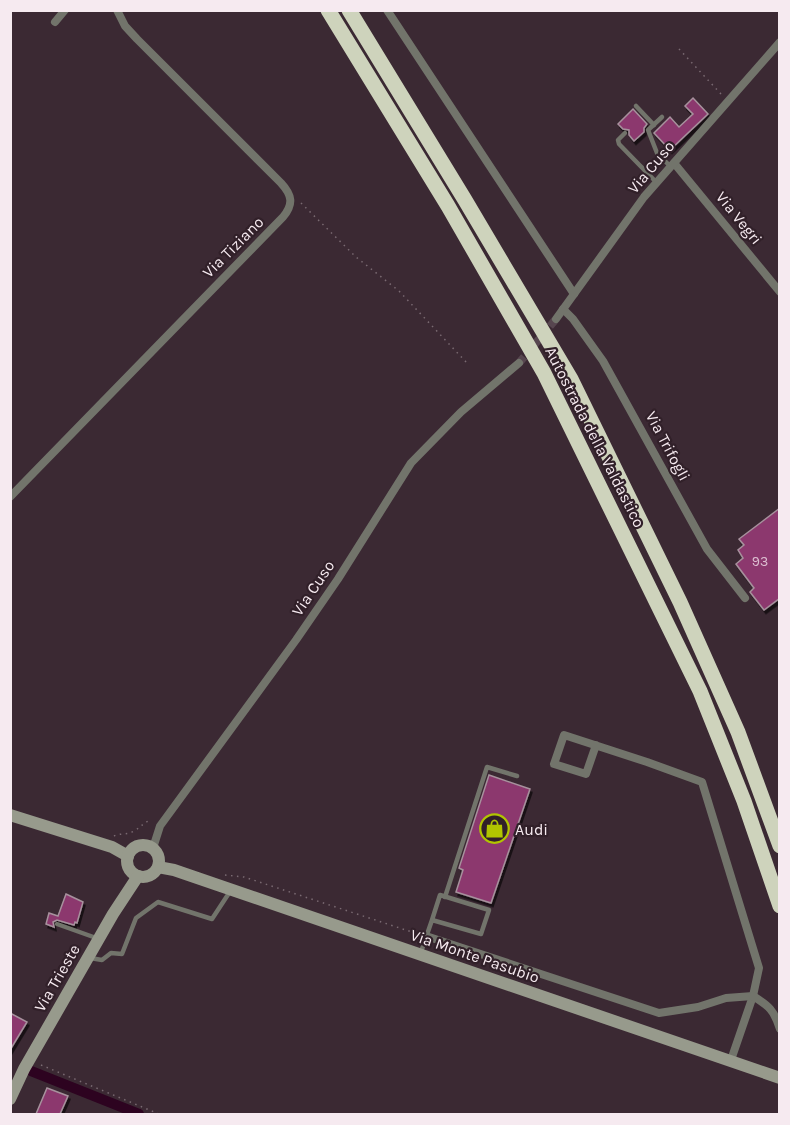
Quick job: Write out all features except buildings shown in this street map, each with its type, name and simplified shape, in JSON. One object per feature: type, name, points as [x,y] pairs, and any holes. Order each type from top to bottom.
[{"type":"highway","name":"Autostrada della Valdastico","points":[[327,10],[448,206],[544,373],[700,691],[744,801],[780,906]]},
{"type":"highway","name":"Autostrada della Valdastico","points":[[349,10],[471,209],[571,379],[665,571],[738,732],[780,846]]},
{"type":"main road","points":[[10,815],[112,847],[128,856]]},
{"type":"main road","points":[[144,844],[153,848],[159,856],[156,871],[147,876],[138,876],[130,870],[128,856],[134,848],[144,844]]},
{"type":"main road","name":"Via Monte Pasubio","points":[[158,867],[174,870],[780,1078]]},
{"type":"main road","name":"Via Trieste","points":[[10,1099],[14,1081],[26,1065],[138,876]]},
{"type":"street","points":[[55,22],[65,10]]},
{"type":"street","points":[[117,10],[125,26],[281,183],[290,193],[292,201]]},
{"type":"street","points":[[387,10],[574,294]]},
{"type":"street","name":"Via Cuso","points":[[556,319],[614,237],[657,183],[780,42]]},
{"type":"street","name":"Via Vegri","points":[[672,165],[780,292]]},
{"type":"street","name":"Via Tiziano","points":[[10,497],[283,217],[291,207],[292,201]]},
{"type":"street","name":"Via Trifogli","points":[[563,309],[603,360],[707,549],[745,598]]},
{"type":"street","name":"Via Cuso","points":[[153,848],[160,826],[296,640],[338,579],[411,463],[461,412],[519,363]]},
{"type":"street","points":[[596,745],[586,774],[554,764],[564,735],[596,745],[702,782],[759,969],[753,996],[731,1060]]},
{"type":"street","name":"Via Monte Pasubio","points":[[426,936],[659,1013],[698,1007],[726,998],[753,996]]},
{"type":"street","points":[[753,996],[775,1013],[780,1029]]},
{"type":"lane","points":[[636,106],[654,125]]},
{"type":"lane","points":[[662,117],[648,130],[654,148],[672,165]]},
{"type":"lane","points":[[625,133],[618,140],[619,144],[657,183]]},
{"type":"lane","points":[[445,897],[487,767],[517,776]]},
{"type":"lane","points":[[88,957],[102,960],[111,953],[122,954],[136,918],[158,902],[212,919],[231,890]]},
{"type":"lane","points":[[420,955],[440,896],[489,910],[481,934],[432,920]]},
{"type":"lane","points":[[57,924],[99,939]]},
{"type":"path","points":[[679,49],[727,102]]},
{"type":"path","points":[[292,201],[304,205],[356,256],[399,291],[467,363]]},
{"type":"path","points":[[112,847],[114,836],[117,834],[134,831],[150,820],[160,826]]},
{"type":"path","points":[[217,874],[244,877],[426,936]]},
{"type":"path","points":[[26,1065],[39,1064],[159,1114]]},
{"type":"waterway","points":[[31,1071],[139,1114]]},
{"type":"tunnel","points":[[519,363],[556,319]]},
{"type":"place","name":"Audi","points":[[494,829]]}]
